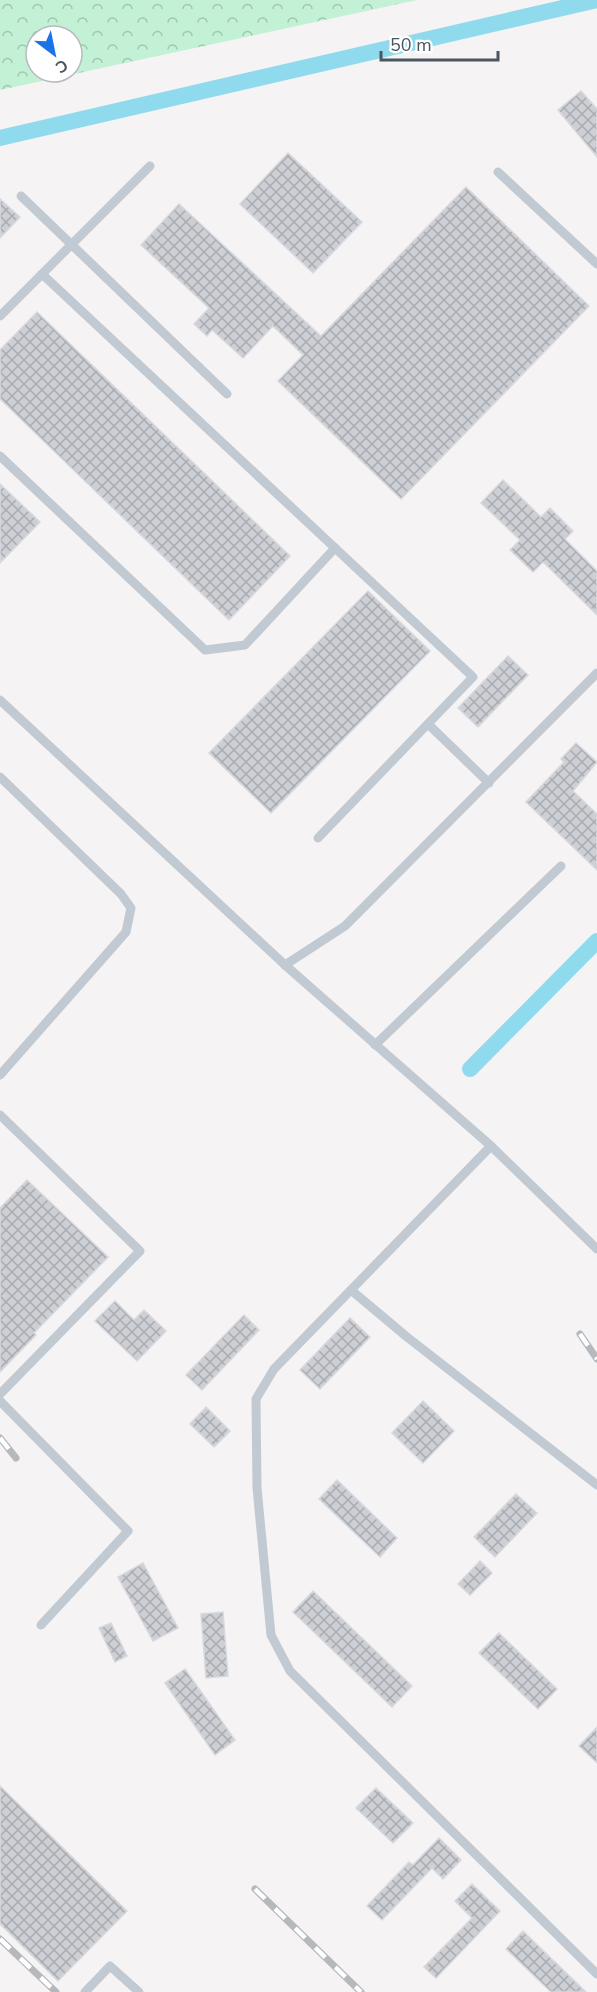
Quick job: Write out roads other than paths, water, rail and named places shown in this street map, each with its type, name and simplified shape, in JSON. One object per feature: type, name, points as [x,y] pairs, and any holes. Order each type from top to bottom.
[{"type":"lane","points":[[0,316],[150,166]]},
{"type":"lane","points":[[498,172],[597,264]]},
{"type":"lane","points":[[21,196],[227,394]]},
{"type":"lane","points":[[42,274],[473,677],[318,838]]},
{"type":"lane","points":[[0,456],[205,650],[245,645],[335,548]]},
{"type":"lane","points":[[285,965],[345,926],[597,673]]},
{"type":"lane","points":[[0,700],[285,965],[491,1146],[597,1250]]},
{"type":"lane","points":[[428,724],[489,783]]},
{"type":"lane","points":[[0,777],[121,894],[131,908],[126,932],[0,1075]]},
{"type":"lane","points":[[375,1045],[561,866]]},
{"type":"lane","points":[[0,1115],[140,1251],[0,1394]]},
{"type":"lane","points":[[491,1146],[274,1369],[256,1399],[257,1488],[271,1635],[290,1671],[597,1974]]},
{"type":"lane","points":[[351,1290],[407,1337],[597,1485]]},
{"type":"lane","points":[[0,1401],[128,1531],[41,1625]]},
{"type":"lane","points":[[85,1992],[110,1965],[139,1992]]},
{"type":"waterway","points":[[0,138],[597,0]]},
{"type":"waterway","points":[[470,1069],[597,941]]},
{"type":"railway","points":[[580,1334],[597,1359]]},
{"type":"railway","points":[[0,1438],[16,1458]]},
{"type":"railway","points":[[255,1889],[361,1992]]},
{"type":"railway","points":[[0,1939],[56,1992]]}]
